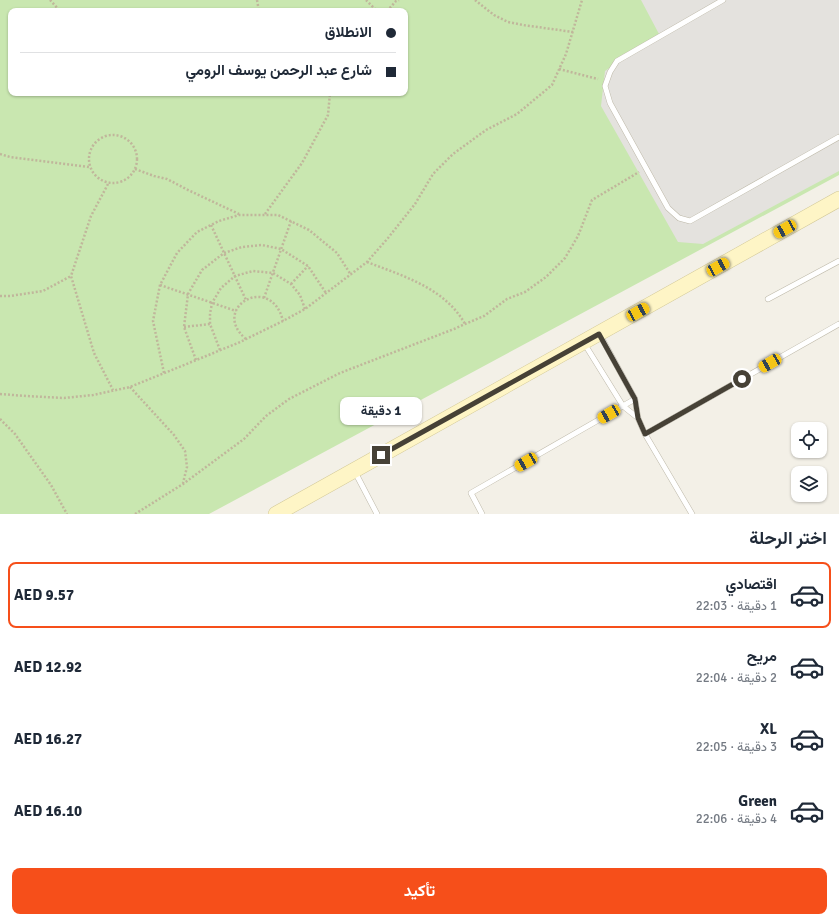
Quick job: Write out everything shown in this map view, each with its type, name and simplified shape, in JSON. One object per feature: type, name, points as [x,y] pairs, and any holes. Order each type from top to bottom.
[{"type":"street","points":[[276,514],[839,199]]},
{"type":"lane","points":[[723,0],[617,62],[610,72],[604,86],[610,104],[668,208],[678,218],[690,221],[839,137]]},
{"type":"lane","points":[[768,299],[839,261]]},
{"type":"lane","points":[[645,434],[839,324]]},
{"type":"lane","points":[[599,334],[635,399],[638,418],[645,434],[692,514]]},
{"type":"lane","points":[[584,342],[622,406],[638,418]]},
{"type":"lane","points":[[482,514],[471,493],[635,399]]},
{"type":"lane","points":[[354,470],[377,514]]},
{"type":"path","points":[[50,0],[57,8]]},
{"type":"path","points":[[366,0],[374,8]]},
{"type":"path","points":[[390,8],[399,0]]},
{"type":"path","points":[[476,0],[494,15],[508,22],[573,32]]},
{"type":"path","points":[[0,394],[64,398],[130,387],[246,339],[305,309],[367,262],[388,238],[414,204],[433,174],[459,150],[486,130],[517,114],[552,85],[566,54],[582,0]]},
{"type":"path","points":[[559,69],[606,80]]},
{"type":"path","points":[[264,214],[302,163],[328,115],[330,96]]},
{"type":"path","points":[[107,135],[120,136],[132,143],[137,156],[135,169],[131,176],[124,181],[116,184],[108,184],[96,178],[89,167],[88,153],[95,142],[107,135]]},
{"type":"path","points":[[0,154],[10,158],[89,167]]},
{"type":"path","points":[[135,514],[183,484],[244,438],[266,416],[289,399],[340,373],[484,316],[507,298],[525,292],[546,277],[565,258],[578,236],[592,200],[646,168]]},
{"type":"path","points":[[135,169],[168,179],[239,214]]},
{"type":"path","points":[[108,184],[91,216],[70,276],[94,353],[113,390]]},
{"type":"path","points":[[164,373],[153,321],[160,285],[177,253],[196,232],[219,221],[239,214],[278,215],[309,230],[336,253],[351,275]]},
{"type":"path","points":[[264,298],[291,221]]},
{"type":"path","points":[[211,225],[246,300]]},
{"type":"path","points":[[196,360],[184,327],[188,294],[202,270],[224,253],[242,247],[262,245],[281,249],[308,266],[326,293]]},
{"type":"path","points":[[367,262],[412,279],[436,292],[460,314],[465,324]]},
{"type":"path","points":[[291,284],[308,266]]},
{"type":"path","points":[[220,350],[210,324],[212,303],[221,288],[235,276],[253,271],[273,273],[291,284],[300,295],[305,309]]},
{"type":"path","points":[[0,296],[43,291],[70,276]]},
{"type":"path","points":[[160,285],[236,311]]},
{"type":"path","points":[[246,339],[239,334],[235,327],[234,319],[239,304],[252,297],[264,298],[271,301],[277,306],[283,321]]},
{"type":"path","points":[[184,327],[210,324]]},
{"type":"path","points":[[130,387],[174,435],[185,451],[188,467],[183,484]]},
{"type":"path","points":[[0,419],[15,434],[38,466],[51,485],[67,514]]},
{"type":"green space","points":[[0,0],[839,0],[839,175],[209,514],[0,514]]},
{"type":"shaded area","points":[[641,0],[839,0],[839,171],[703,244],[678,242],[601,106],[605,71],[659,34]]},
{"type":"route","points":[[381,455],[599,334],[635,399],[638,418],[645,434],[742,379]]}]
